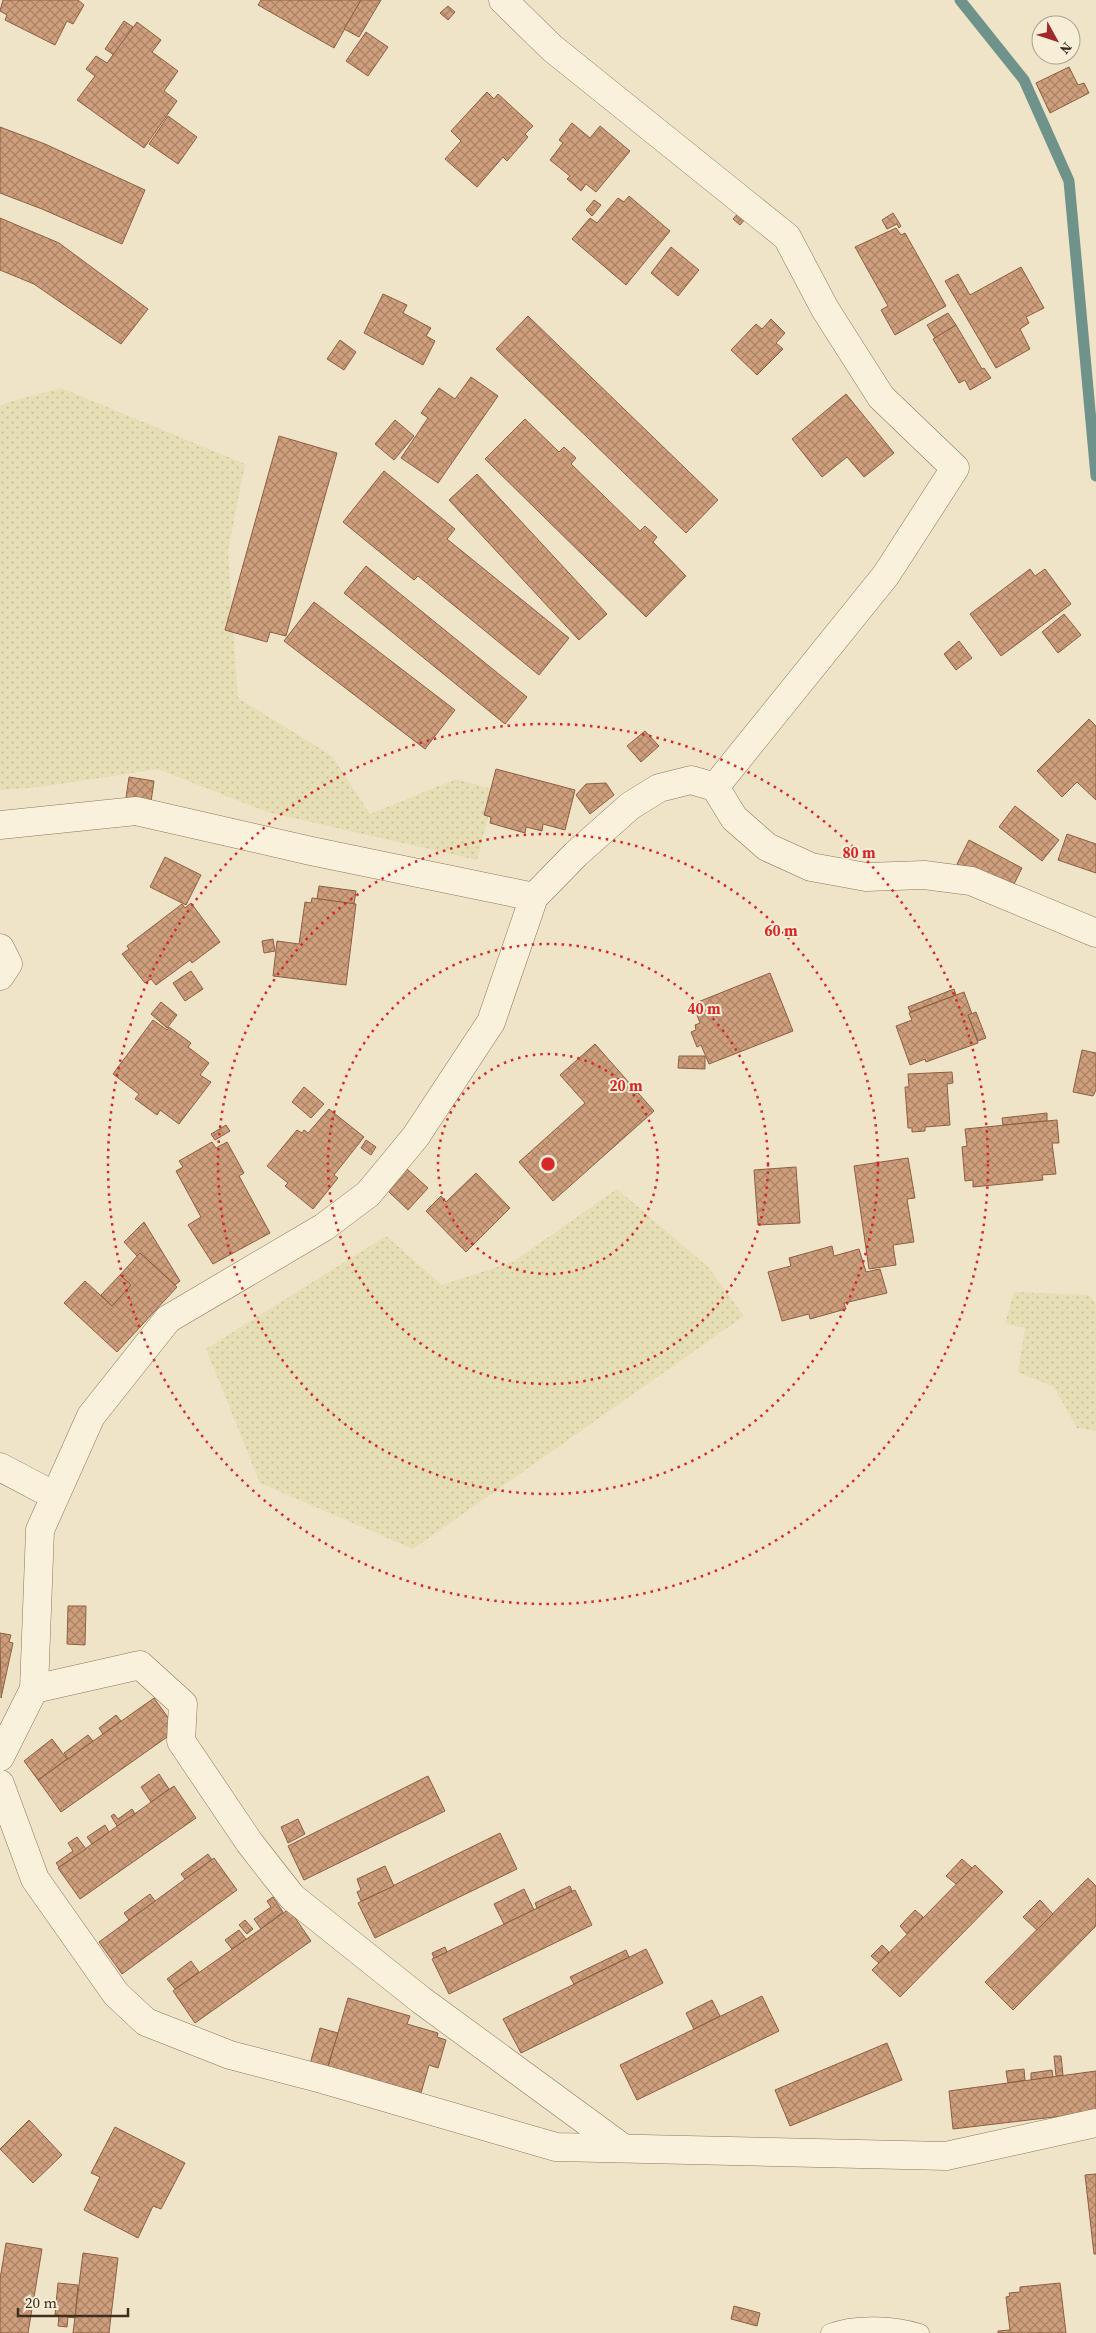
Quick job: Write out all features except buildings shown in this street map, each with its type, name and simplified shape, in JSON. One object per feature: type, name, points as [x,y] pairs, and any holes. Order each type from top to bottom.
[{"type":"street","points":[[503,0],[552,48],[787,237],[825,309],[881,397],[955,468],[886,575],[715,787]]},
{"type":"street","points":[[0,1757],[34,1688],[40,1530],[92,1416],[168,1319],[324,1227],[368,1194],[416,1136],[491,1022],[534,898],[583,848],[630,806],[659,788],[691,780],[715,787],[734,818],[767,847],[811,867],[866,876],[924,875],[971,881],[1096,933]]},
{"type":"street","points":[[0,825],[136,811],[321,853],[534,898]]},
{"type":"street","points":[[0,948],[8,964],[0,976]]},
{"type":"street","points":[[0,1467],[55,1496]]},
{"type":"street","points":[[34,1688],[140,1665],[183,1704],[181,1741],[249,1842],[292,1896],[421,2000],[623,2148]]},
{"type":"street","points":[[0,1784],[35,1879],[116,1994],[146,2022],[230,2055],[322,2079],[556,2147],[946,2156],[1096,2122]]},
{"type":"lane","points":[[830,2333],[841,2329],[869,2327],[909,2330],[920,2333]]},
{"type":"shaded area","points":[[61,388],[245,464],[228,551],[238,698],[332,756],[370,814],[456,779],[495,790],[477,860],[267,812],[158,769],[40,787],[0,790],[0,406]]},
{"type":"shaded area","points":[[617,1189],[708,1267],[744,1316],[413,1549],[260,1483],[206,1349],[386,1236],[442,1285],[513,1262]]},
{"type":"shaded area","points":[[1014,1292],[1089,1295],[1096,1304],[1096,1431],[1077,1428],[1054,1387],[1018,1372],[1025,1328],[1005,1324]]},
{"type":"waterway","points":[[960,0],[1024,80],[1069,181],[1096,476]]}]
